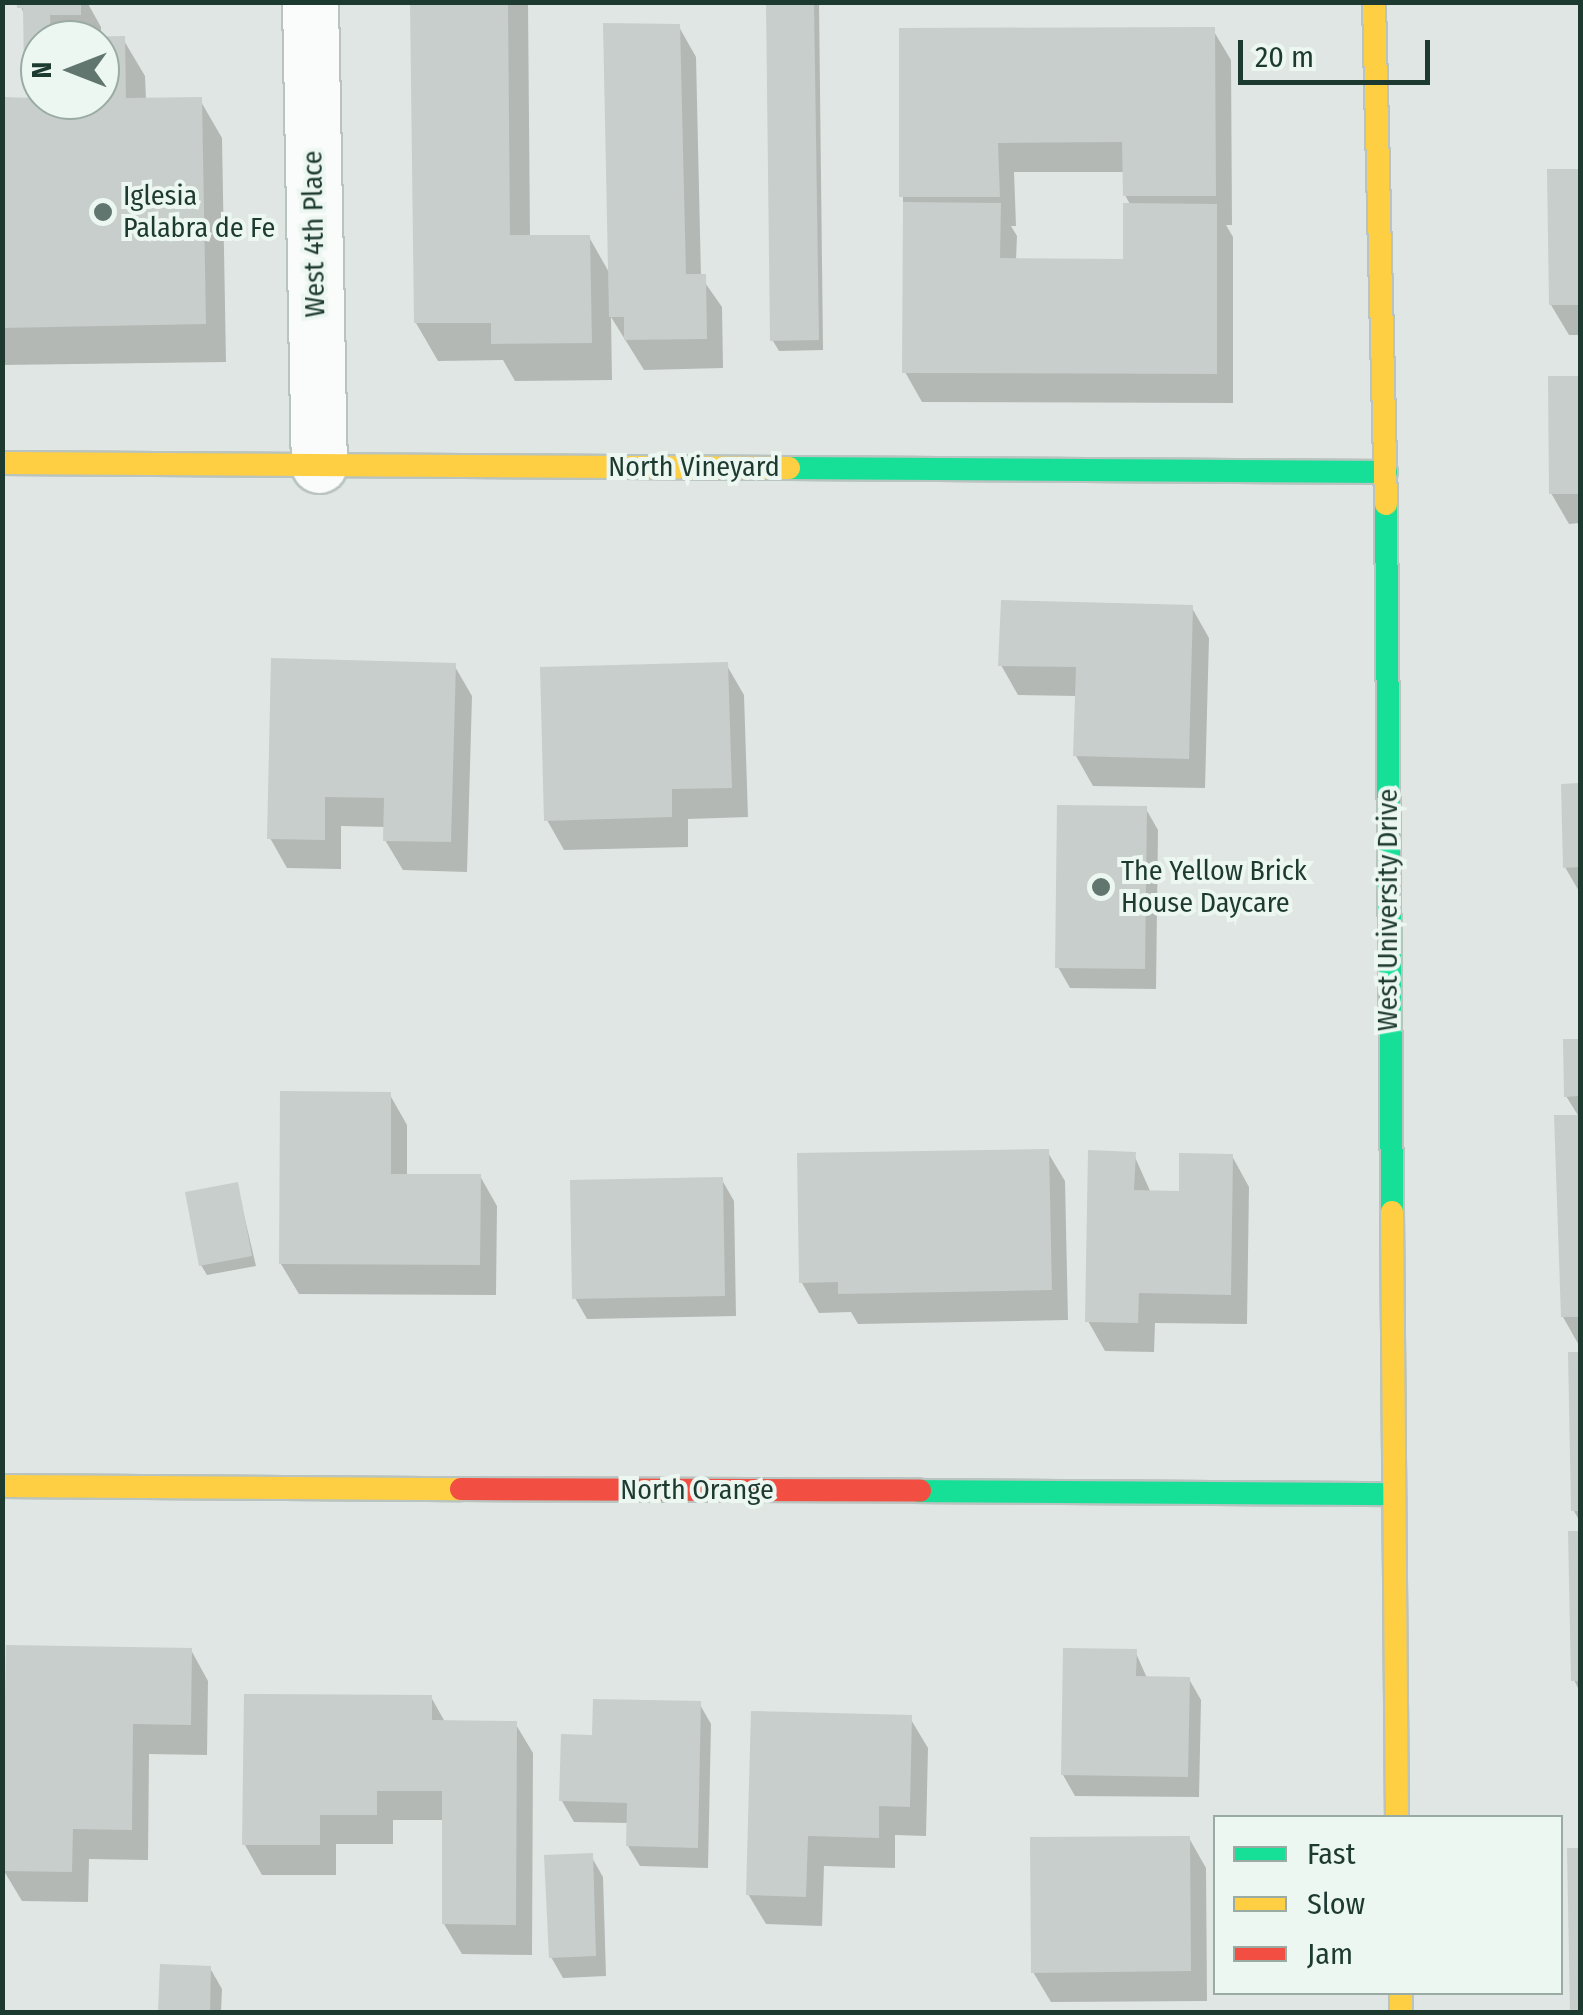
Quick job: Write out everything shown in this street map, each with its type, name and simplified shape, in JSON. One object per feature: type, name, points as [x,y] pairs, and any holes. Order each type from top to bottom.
[{"type":"street","name":"West 4th Place","points":[[310,2],[318,465]]},
{"type":"street","name":"West University Drive","points":[[1374,2],[1386,472],[1397,1815]]},
{"type":"street","name":"North Vineyard","points":[[2,463],[1386,472]]},
{"type":"street","name":"North Orange","points":[[2,1486],[1392,1494]]},
{"type":"building","points":[[17,2],[81,2],[81,15],[23,20],[23,8],[17,8]]},
{"type":"building","points":[[410,2],[508,2],[510,235],[590,235],[592,343],[491,344],[491,323],[414,323]]},
{"type":"building","points":[[766,2],[814,2],[819,340],[770,341]]},
{"type":"building","points":[[603,23],[680,24],[686,274],[706,274],[707,339],[624,340],[624,317],[609,317]]},
{"type":"building","points":[[1215,27],[1216,196],[1123,196],[1122,142],[998,143],[1000,197],[899,197],[899,28]]},
{"type":"building","name":"Iglesia Palabra de Fe","points":[[120,36],[125,36],[126,98],[202,97],[206,324],[2,328],[2,97],[20,98],[20,120],[120,120]]},
{"type":"building","points":[[1547,169],[1580,169],[1580,305],[1549,305]]},
{"type":"building","points":[[903,202],[1001,203],[1000,258],[1123,259],[1123,203],[1217,204],[1217,374],[902,373]]},
{"type":"building","points":[[1548,376],[1580,376],[1580,494],[1549,494]]},
{"type":"building","points":[[1001,600],[1193,605],[1189,759],[1073,756],[1076,667],[998,666]]},
{"type":"building","points":[[271,658],[456,663],[451,842],[383,841],[384,798],[325,797],[325,840],[267,839]]},
{"type":"building","points":[[728,662],[732,788],[672,789],[672,817],[544,821],[540,667]]},
{"type":"building","points":[[1580,783],[1580,867],[1563,868],[1561,784]]},
{"type":"building","name":"The Yellow Brick House Daycare","points":[[1057,805],[1147,806],[1145,969],[1055,968]]},
{"type":"building","points":[[1563,1039],[1580,1039],[1580,1096],[1564,1097]]},
{"type":"building","points":[[280,1091],[391,1092],[391,1174],[481,1174],[480,1265],[279,1264]]},
{"type":"building","points":[[1554,1115],[1580,1115],[1580,1317],[1561,1317]]},
{"type":"building","points":[[1049,1149],[1052,1290],[838,1294],[838,1282],[799,1283],[797,1153]]},
{"type":"building","points":[[1088,1150],[1136,1152],[1134,1190],[1179,1191],[1179,1153],[1233,1154],[1231,1295],[1139,1293],[1138,1323],[1085,1322]]},
{"type":"building","points":[[723,1177],[725,1296],[572,1299],[570,1180]]},
{"type":"building","points":[[238,1182],[252,1256],[199,1266],[185,1192]]},
{"type":"building","points":[[1568,1352],[1580,1352],[1580,1511],[1571,1511]]},
{"type":"building","points":[[1568,1531],[1580,1531],[1580,1681],[1571,1681]]},
{"type":"building","points":[[6,1645],[192,1648],[191,1725],[133,1724],[132,1830],[73,1829],[72,1872],[2,1871]]},
{"type":"building","points":[[1063,1648],[1137,1649],[1136,1676],[1190,1677],[1188,1777],[1061,1775]]},
{"type":"building","points":[[244,1694],[432,1695],[432,1720],[517,1721],[516,1925],[442,1924],[442,1791],[377,1791],[377,1815],[320,1815],[320,1845],[242,1845]]},
{"type":"building","points":[[593,1699],[701,1701],[698,1848],[626,1846],[627,1803],[559,1801],[561,1734],[592,1735]]},
{"type":"building","points":[[751,1711],[912,1715],[910,1807],[879,1806],[879,1838],[808,1836],[806,1897],[746,1895]]},
{"type":"building","points":[[1190,1836],[1191,1971],[1031,1973],[1030,1837]]},
{"type":"building","points":[[1567,1848],[1580,1848],[1580,2012],[1570,2012]]},
{"type":"building","points":[[593,1853],[596,1956],[549,1958],[544,1855]]},
{"type":"building","points":[[160,1964],[211,1966],[210,2012],[158,2012]]},
{"type":"traffic: fast","points":[[789,468],[1386,472]]},
{"type":"traffic: fast","points":[[1386,504],[1392,1212]]},
{"type":"traffic: fast","points":[[920,1491],[1391,1494]]},
{"type":"traffic: slow","points":[[1374,2],[1386,504]]},
{"type":"traffic: slow","points":[[2,463],[789,468]]},
{"type":"traffic: slow","points":[[1392,1212],[1397,1815]]},
{"type":"traffic: slow","points":[[2,1486],[461,1489]]},
{"type":"traffic: slow","points":[[1401,1995],[1401,2012]]},
{"type":"traffic: jam","points":[[461,1489],[920,1491]]},
{"type":"place","name":"Iglesia Palabra de Fe","points":[[103,212]]},
{"type":"place","name":"The Yellow Brick House Daycare","points":[[1101,887]]}]
